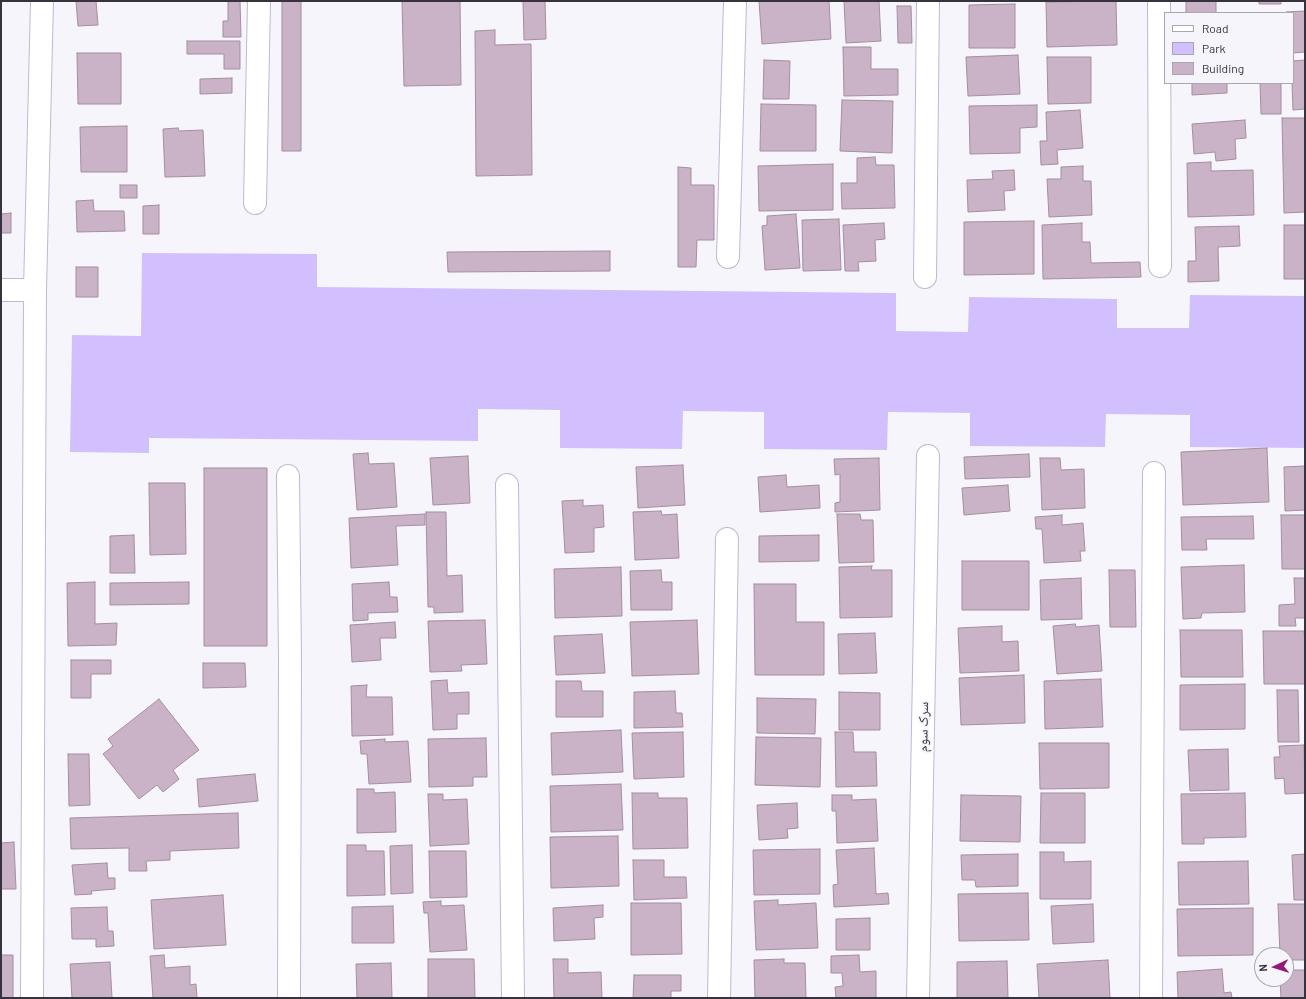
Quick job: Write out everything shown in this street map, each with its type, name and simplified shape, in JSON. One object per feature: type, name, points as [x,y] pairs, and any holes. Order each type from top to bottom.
[{"type":"street","points":[[32,998],[35,290],[42,1]]},
{"type":"street","points":[[255,202],[259,1]]},
{"type":"street","points":[[728,257],[735,1]]},
{"type":"street","points":[[925,277],[928,1]]},
{"type":"street","points":[[1159,1],[1160,266]]},
{"type":"street","points":[[1,290],[35,290]]},
{"type":"street","name":"سرک سوم","points":[[918,998],[928,456]]},
{"type":"street","points":[[1151,998],[1154,473]]},
{"type":"street","points":[[288,476],[290,659],[289,998]]},
{"type":"street","points":[[507,485],[512,998]]},
{"type":"street","points":[[719,998],[727,539]]},
{"type":"green space","points":[[142,253],[317,254],[317,287],[896,293],[896,331],[968,332],[969,297],[1117,299],[1117,328],[1189,328],[1190,295],[1305,296],[1305,448],[1190,447],[1190,415],[1106,414],[1105,447],[970,446],[970,413],[888,412],[887,450],[764,449],[764,412],[683,411],[682,449],[560,448],[560,410],[478,409],[478,441],[149,438],[149,453],[70,452],[72,335],[141,336]]},
{"type":"building","points":[[76,1],[96,1],[98,25],[78,26]]},
{"type":"building","points":[[228,1],[240,1],[241,37],[223,37],[223,21],[228,21]]},
{"type":"building","points":[[282,1],[301,1],[301,151],[282,151]]},
{"type":"building","points":[[402,1],[460,1],[461,85],[404,86]]},
{"type":"building","points":[[523,1],[545,1],[546,39],[524,40]]},
{"type":"building","points":[[759,1],[829,1],[831,39],[762,44]]},
{"type":"building","points":[[844,1],[879,1],[881,41],[846,43]]},
{"type":"building","points":[[1116,1],[1117,45],[1047,47],[1046,2]]},
{"type":"building","points":[[1186,1],[1216,1],[1216,12],[1186,12]]},
{"type":"building","points":[[1259,1],[1281,1],[1281,4],[1259,4]]},
{"type":"building","points":[[1015,4],[1015,48],[969,48],[969,5]]},
{"type":"building","points":[[897,6],[911,6],[912,43],[898,43]]},
{"type":"building","points":[[1305,11],[1305,52],[1294,53],[1294,12],[1286,12]]},
{"type":"building","points":[[495,30],[495,45],[531,44],[532,175],[476,176],[475,31]]},
{"type":"building","points":[[187,41],[240,41],[240,69],[224,69],[224,54],[187,54]]},
{"type":"building","points":[[843,47],[871,47],[871,69],[898,69],[898,95],[844,96]]},
{"type":"building","points":[[77,53],[121,53],[121,104],[78,104]]},
{"type":"building","points":[[1018,55],[1020,94],[968,96],[966,57]]},
{"type":"building","points":[[1047,57],[1091,57],[1091,103],[1048,104]]},
{"type":"building","points":[[764,60],[790,61],[789,99],[763,99]]},
{"type":"building","points":[[1305,60],[1305,109],[1293,110],[1292,84],[1294,84],[1294,61]]},
{"type":"building","points":[[232,78],[232,93],[200,94],[200,79]]},
{"type":"building","points":[[1192,84],[1227,84],[1227,93],[1192,95]]},
{"type":"building","points":[[1260,84],[1281,84],[1281,114],[1261,114]]},
{"type":"building","points":[[842,100],[893,101],[892,153],[840,151]]},
{"type":"building","points":[[761,104],[816,105],[816,151],[760,151]]},
{"type":"building","points":[[1037,105],[1037,127],[1020,128],[1020,153],[970,154],[969,106]]},
{"type":"building","points":[[1080,110],[1083,148],[1057,150],[1058,164],[1041,165],[1040,141],[1047,141],[1046,112]]},
{"type":"building","points":[[1282,118],[1305,118],[1305,212],[1284,213]]},
{"type":"building","points":[[1245,120],[1246,138],[1235,139],[1236,159],[1216,161],[1215,152],[1194,154],[1192,124]]},
{"type":"building","points":[[127,126],[127,172],[81,172],[80,127]]},
{"type":"building","points":[[178,128],[179,131],[203,130],[205,176],[165,177],[163,129]]},
{"type":"building","points":[[875,157],[876,165],[894,165],[895,208],[842,209],[841,183],[857,183],[857,158]]},
{"type":"building","points":[[1211,162],[1211,171],[1253,170],[1254,215],[1188,217],[1187,163]]},
{"type":"building","points":[[833,164],[833,210],[759,211],[758,166]]},
{"type":"building","points":[[1083,166],[1083,181],[1091,181],[1092,215],[1049,217],[1047,179],[1061,179],[1061,167]]},
{"type":"building","points":[[678,167],[691,168],[691,185],[714,185],[714,240],[697,240],[696,267],[678,267]]},
{"type":"building","points":[[1014,170],[1015,190],[1004,191],[1005,210],[968,212],[967,180],[993,179],[992,171]]},
{"type":"building","points":[[120,185],[137,185],[137,198],[120,198]]},
{"type":"building","points":[[93,200],[94,211],[124,211],[125,231],[77,232],[76,201]]},
{"type":"building","points":[[159,205],[159,234],[143,234],[143,206]]},
{"type":"building","points":[[11,213],[11,233],[1,233],[1,214]]},
{"type":"building","points":[[796,214],[800,268],[765,270],[762,226],[767,225],[767,216]]},
{"type":"building","points":[[839,219],[841,270],[803,271],[802,220]]},
{"type":"building","points":[[1034,221],[1034,274],[964,275],[964,222]]},
{"type":"building","points":[[884,223],[885,239],[875,240],[876,261],[858,262],[859,271],[845,271],[843,225]]},
{"type":"building","points":[[1082,223],[1082,242],[1090,242],[1091,263],[1140,262],[1141,277],[1043,279],[1042,225]]},
{"type":"building","points":[[1284,225],[1305,225],[1305,279],[1284,279]]},
{"type":"building","points":[[1239,226],[1240,246],[1218,247],[1219,281],[1188,282],[1188,261],[1196,261],[1195,227]]},
{"type":"building","points":[[610,251],[610,271],[448,272],[447,252]]},
{"type":"building","points":[[76,267],[98,267],[98,297],[76,297]]},
{"type":"building","points":[[1267,448],[1269,502],[1183,505],[1181,452]]},
{"type":"building","points":[[368,453],[369,464],[394,463],[397,507],[357,510],[353,454]]},
{"type":"building","points":[[1029,454],[1030,477],[965,479],[964,457]]},
{"type":"building","points":[[468,456],[470,503],[433,505],[430,458]]},
{"type":"building","points":[[879,458],[880,510],[835,512],[835,503],[840,502],[840,474],[835,475],[834,459]]},
{"type":"building","points":[[1040,458],[1060,458],[1061,470],[1084,469],[1085,508],[1042,510]]},
{"type":"building","points":[[683,465],[685,505],[638,508],[636,467]]},
{"type":"building","points":[[1305,466],[1305,510],[1285,511],[1284,467]]},
{"type":"building","points":[[204,468],[267,468],[267,646],[204,646]]},
{"type":"building","points":[[786,475],[787,487],[819,485],[820,508],[760,512],[758,477]]},
{"type":"building","points":[[149,483],[185,483],[186,554],[150,555]]},
{"type":"building","points":[[1008,485],[1010,511],[964,515],[962,488]]},
{"type":"building","points":[[583,500],[583,506],[603,505],[604,527],[594,528],[594,552],[565,553],[562,501]]},
{"type":"building","points":[[661,511],[662,515],[677,514],[679,558],[635,560],[633,512]]},
{"type":"building","points":[[426,512],[446,512],[447,576],[462,575],[463,612],[434,613],[434,607],[428,607]]},
{"type":"building","points":[[425,514],[425,525],[396,526],[398,565],[351,568],[349,518]]},
{"type":"building","points":[[837,514],[860,514],[861,520],[873,520],[874,562],[839,563]]},
{"type":"building","points":[[1062,515],[1062,525],[1083,523],[1085,551],[1080,551],[1081,561],[1044,563],[1042,529],[1036,529],[1035,517]]},
{"type":"building","points":[[1281,515],[1305,515],[1305,569],[1282,569]]},
{"type":"building","points":[[1253,516],[1254,539],[1206,539],[1207,550],[1182,550],[1181,517]]},
{"type":"building","points":[[134,535],[135,573],[110,573],[110,536]]},
{"type":"building","points":[[819,535],[819,561],[759,562],[759,536]]},
{"type":"building","points":[[962,561],[1029,561],[1029,610],[962,610]]},
{"type":"building","points":[[1244,565],[1245,612],[1202,613],[1201,618],[1183,619],[1181,567]]},
{"type":"building","points":[[872,566],[871,570],[892,570],[892,617],[840,618],[839,567]]},
{"type":"building","points":[[621,567],[622,616],[555,618],[554,569]]},
{"type":"building","points":[[661,570],[662,582],[672,582],[672,610],[631,610],[630,571]]},
{"type":"building","points":[[1109,570],[1135,570],[1136,627],[1110,627]]},
{"type":"building","points":[[1081,578],[1082,619],[1041,620],[1040,580]]},
{"type":"building","points":[[1294,578],[1305,578],[1305,618],[1295,618],[1296,626],[1279,626],[1279,605],[1295,604]]},
{"type":"building","points":[[95,582],[95,624],[117,623],[116,645],[68,646],[67,583]]},
{"type":"building","points":[[189,582],[189,604],[110,605],[110,583]]},
{"type":"building","points":[[389,582],[390,597],[397,597],[398,612],[368,613],[368,620],[353,621],[352,584]]},
{"type":"building","points":[[754,584],[796,584],[796,622],[824,622],[824,675],[755,675]]},
{"type":"building","points":[[485,620],[487,664],[461,665],[462,671],[430,672],[428,621]]},
{"type":"building","points":[[697,620],[699,674],[632,676],[630,622]]},
{"type":"building","points":[[395,622],[396,638],[380,638],[381,660],[352,662],[350,625]]},
{"type":"building","points":[[1075,624],[1076,627],[1099,625],[1102,671],[1057,674],[1053,626]]},
{"type":"building","points":[[1002,626],[1002,642],[1018,641],[1019,671],[960,673],[958,628]]},
{"type":"building","points":[[1180,630],[1242,630],[1243,677],[1181,677]]},
{"type":"building","points":[[1263,631],[1304,631],[1305,684],[1264,684]]},
{"type":"building","points":[[875,633],[877,673],[839,674],[838,634]]},
{"type":"building","points":[[602,634],[605,673],[556,675],[554,636]]},
{"type":"building","points":[[71,660],[111,660],[111,674],[91,674],[91,698],[71,698]]},
{"type":"building","points":[[203,663],[245,663],[246,687],[203,688]]},
{"type":"building","points":[[1024,675],[1025,723],[961,725],[959,678]]},
{"type":"building","points":[[1101,679],[1103,727],[1045,729],[1044,681]]},
{"type":"building","points":[[447,680],[448,693],[469,692],[469,714],[457,714],[457,729],[433,730],[431,681]]},
{"type":"building","points":[[556,681],[581,681],[582,691],[603,691],[603,717],[556,717]]},
{"type":"building","points":[[1245,684],[1245,729],[1180,730],[1180,685]]},
{"type":"building","points":[[367,685],[366,697],[392,697],[393,735],[352,736],[351,686]]},
{"type":"building","points":[[1277,690],[1298,690],[1299,742],[1278,742]]},
{"type":"building","points":[[675,691],[676,713],[682,713],[683,727],[634,728],[634,692]]},
{"type":"building","points":[[839,692],[880,693],[880,730],[839,730]]},
{"type":"building","points":[[757,698],[816,699],[815,734],[757,733]]},
{"type":"building","points":[[159,699],[199,750],[173,770],[179,779],[163,792],[157,785],[139,799],[103,754],[113,746],[108,739]]},
{"type":"building","points":[[621,730],[623,772],[552,775],[551,733]]},
{"type":"building","points":[[683,732],[684,777],[634,779],[632,733]]},
{"type":"building","points":[[835,732],[853,732],[854,752],[876,752],[877,786],[836,787]]},
{"type":"building","points":[[756,737],[821,738],[820,787],[755,785]]},
{"type":"building","points":[[486,738],[487,777],[473,777],[473,786],[429,787],[428,739]]},
{"type":"building","points":[[385,739],[385,742],[408,741],[411,782],[369,784],[367,754],[361,754],[360,741]]},
{"type":"building","points":[[1039,743],[1109,743],[1109,788],[1040,789]]},
{"type":"building","points":[[1304,745],[1305,793],[1285,794],[1284,778],[1275,779],[1274,757],[1280,757],[1279,746]]},
{"type":"building","points":[[1228,749],[1229,790],[1190,791],[1188,750]]},
{"type":"building","points":[[68,754],[89,754],[90,805],[69,806]]},
{"type":"building","points":[[255,774],[258,801],[199,807],[197,779]]},
{"type":"building","points":[[621,784],[623,830],[551,832],[550,786]]},
{"type":"building","points":[[357,789],[374,789],[374,793],[395,792],[396,832],[357,833]]},
{"type":"building","points":[[632,793],[658,793],[658,798],[687,798],[688,848],[633,849]]},
{"type":"building","points":[[1041,793],[1085,793],[1085,843],[1040,843]]},
{"type":"building","points":[[1245,793],[1246,837],[1204,838],[1204,844],[1182,844],[1181,794]]},
{"type":"building","points":[[428,794],[443,794],[443,800],[467,799],[469,844],[430,846]]},
{"type":"building","points":[[832,795],[852,795],[852,800],[876,799],[878,841],[837,843],[836,811],[832,811]]},
{"type":"building","points":[[961,795],[1021,796],[1020,842],[960,841]]},
{"type":"building","points":[[797,803],[798,828],[787,829],[788,838],[759,840],[757,805]]},
{"type":"building","points":[[238,813],[239,848],[170,851],[170,860],[146,861],[147,871],[129,871],[129,848],[71,849],[70,818]]},
{"type":"building","points":[[618,836],[619,886],[551,888],[550,837]]},
{"type":"building","points":[[14,842],[16,889],[1,889],[1,843]]},
{"type":"building","points":[[347,845],[366,845],[366,851],[384,851],[385,895],[347,896]]},
{"type":"building","points":[[412,845],[413,893],[391,894],[390,846]]},
{"type":"building","points":[[874,848],[876,894],[888,893],[889,904],[834,907],[833,885],[838,884],[836,850]]},
{"type":"building","points":[[820,849],[820,894],[754,895],[753,850]]},
{"type":"building","points":[[429,851],[466,851],[467,897],[430,898]]},
{"type":"building","points":[[1040,852],[1064,852],[1064,862],[1091,861],[1091,899],[1040,899]]},
{"type":"building","points":[[1018,854],[1018,886],[976,887],[975,880],[962,880],[961,855]]},
{"type":"building","points":[[1305,854],[1305,900],[1294,900],[1292,855]]},
{"type":"building","points":[[633,860],[664,860],[664,877],[686,877],[687,898],[634,900]]},
{"type":"building","points":[[1248,861],[1249,904],[1179,905],[1178,862]]},
{"type":"building","points":[[107,863],[108,878],[115,878],[115,889],[91,891],[92,894],[75,895],[72,865]]},
{"type":"building","points":[[1028,893],[1029,940],[959,941],[958,894]]},
{"type":"building","points":[[223,895],[226,945],[154,949],[151,900]]},
{"type":"building","points":[[778,900],[778,905],[816,903],[818,948],[756,950],[754,901]]},
{"type":"building","points":[[441,901],[441,906],[464,905],[467,950],[430,952],[428,913],[424,913],[423,902]]},
{"type":"building","points":[[631,903],[681,903],[682,954],[631,955]]},
{"type":"building","points":[[1093,904],[1094,942],[1053,944],[1051,906]]},
{"type":"building","points":[[1278,904],[1305,904],[1305,960],[1294,960],[1294,947],[1280,947]]},
{"type":"building","points":[[603,905],[603,917],[594,918],[595,939],[554,941],[553,908]]},
{"type":"building","points":[[393,906],[394,943],[352,943],[352,907]]},
{"type":"building","points":[[107,907],[108,931],[113,931],[114,946],[96,947],[96,939],[72,939],[71,908]]},
{"type":"building","points":[[1253,908],[1253,955],[1178,956],[1177,909]]},
{"type":"building","points":[[870,918],[870,950],[836,950],[836,919]]},
{"type":"building","points":[[1,955],[13,955],[13,998],[1,998]]},
{"type":"building","points":[[164,955],[165,968],[190,966],[190,985],[196,984],[197,998],[153,998],[150,956]]},
{"type":"building","points":[[859,955],[860,972],[876,971],[876,998],[836,998],[835,987],[843,986],[842,973],[831,973],[831,956]]},
{"type":"building","points":[[428,959],[474,959],[475,998],[428,998]]},
{"type":"building","points":[[553,959],[568,959],[568,973],[601,972],[602,998],[554,998]]},
{"type":"building","points":[[784,959],[784,963],[805,963],[806,998],[755,998],[754,960]]},
{"type":"building","points":[[1108,960],[1110,998],[1039,998],[1037,964]]},
{"type":"building","points":[[1007,961],[1008,998],[957,998],[957,962]]},
{"type":"building","points":[[110,962],[112,998],[72,998],[70,964]]},
{"type":"building","points":[[391,963],[392,998],[357,998],[356,964]]},
{"type":"building","points":[[1222,969],[1224,993],[1231,992],[1232,998],[1178,998],[1177,972]]},
{"type":"building","points":[[1294,970],[1305,970],[1305,998],[1281,998],[1280,987],[1294,987]]},
{"type":"building","points":[[634,975],[681,975],[681,991],[671,991],[671,998],[633,998]]}]
